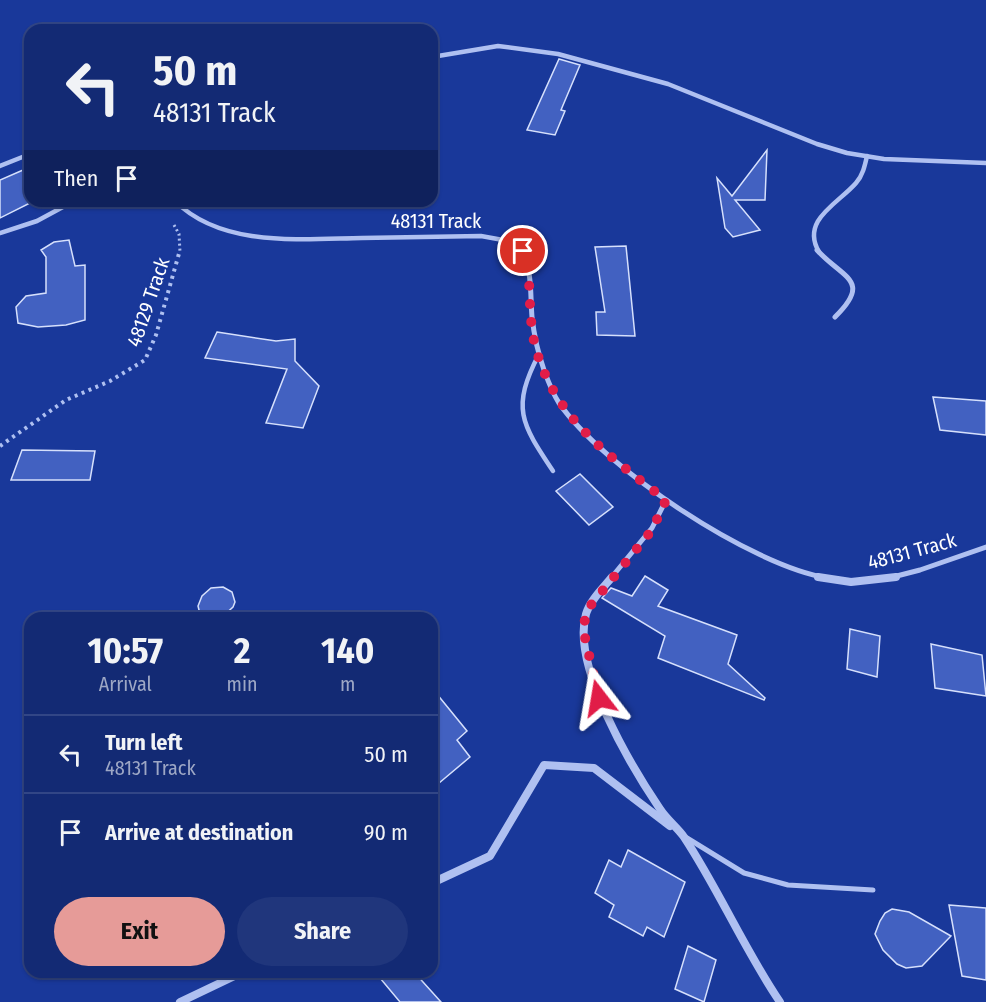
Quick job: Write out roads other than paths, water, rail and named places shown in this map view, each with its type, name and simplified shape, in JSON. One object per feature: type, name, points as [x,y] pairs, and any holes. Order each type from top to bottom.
[{"type":"street","points":[[438,56],[498,46],[558,54],[668,84],[817,144],[867,156],[925,162],[986,163]]},
{"type":"street","points":[[0,166],[24,156]]},
{"type":"street","points":[[835,317],[854,298],[855,290],[851,282],[815,247],[812,238],[817,220],[857,182],[863,172],[867,156]]},
{"type":"street","points":[[0,233],[37,220],[62,207]]},
{"type":"street","name":"48131 Track","points":[[182,207],[195,218],[255,236],[282,239],[471,236],[502,238],[514,243],[523,251],[528,263],[534,341],[559,402],[582,432],[666,500],[702,524],[813,577],[850,582],[885,580],[986,547]]},
{"type":"street","points":[[666,500],[652,530],[587,610],[583,629],[599,698],[662,812],[682,835],[740,940],[780,1002]]},
{"type":"street","points":[[438,880],[490,856],[544,765],[594,768],[682,835]]},
{"type":"street","points":[[180,1002],[230,978]]},
{"type":"lane","points":[[539,354],[527,375],[522,390],[522,419],[531,438],[553,471]]},
{"type":"lane","points":[[682,835],[744,873],[788,885],[873,890]]}]
